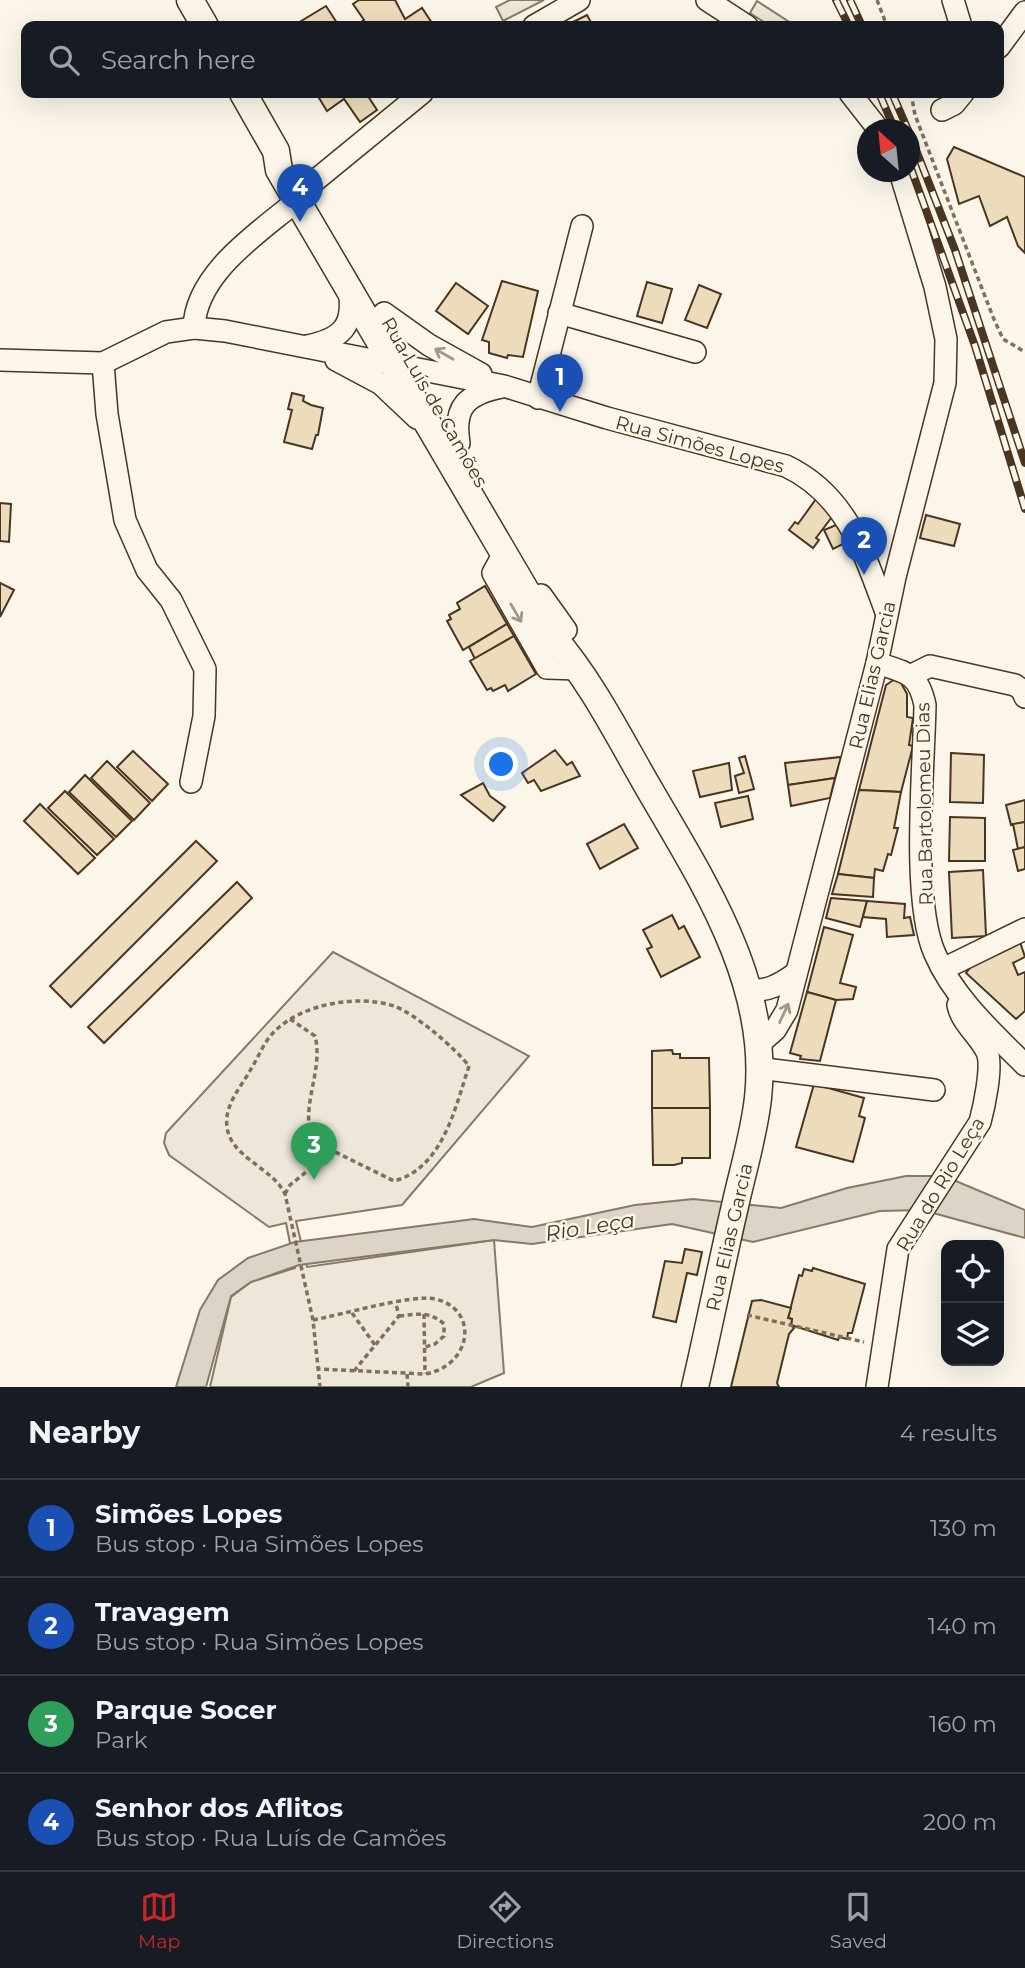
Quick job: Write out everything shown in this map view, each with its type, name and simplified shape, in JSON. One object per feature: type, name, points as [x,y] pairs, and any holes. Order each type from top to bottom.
[{"type":"main road","points":[[190,0],[202,21]]},
{"type":"main road","name":"Rua Luís de Camões","points":[[246,98],[276,150],[279,170],[402,360],[447,440],[504,553],[553,637],[578,667],[702,881],[731,939],[750,1001]]},
{"type":"main road","name":"Rua Luís de Camões","points":[[297,198],[349,290],[402,360]]},
{"type":"main road","name":"Rua Luís de Camões","points":[[447,440],[566,630],[578,667]]},
{"type":"main road","name":"Rua Elias Garcia","points":[[695,1387],[758,1097],[758,1057],[750,1001]]},
{"type":"street","points":[[543,21],[579,0]]},
{"type":"street","points":[[707,0],[739,21]]},
{"type":"street","points":[[953,0],[959,21]]},
{"type":"street","points":[[1004,40],[1025,12]]},
{"type":"street","points":[[194,328],[199,303],[219,270],[297,198],[416,98]]},
{"type":"street","points":[[854,98],[870,119]]},
{"type":"street","points":[[942,110],[959,98]]},
{"type":"street","name":"Rua Elias Garcia","points":[[758,1057],[787,1010],[877,663],[886,612],[945,383],[946,339],[935,287],[904,182]]},
{"type":"street","name":"Rua Simões Lopes","points":[[297,198],[313,211],[522,568],[566,630]]},
{"type":"street","points":[[538,398],[582,226]]},
{"type":"street","points":[[305,346],[324,343],[347,325],[352,310],[349,290]]},
{"type":"street","points":[[559,313],[695,352]]},
{"type":"street","name":"Rua Simões Lopes","points":[[0,360],[103,363],[166,332],[194,328],[402,360],[786,466],[806,476],[842,510],[864,548],[886,612]]},
{"type":"street","name":"Rua Simões Lopes","points":[[402,360],[429,345],[504,386]]},
{"type":"street","name":"Rua Simões Lopes","points":[[305,346],[352,366],[376,381],[447,440]]},
{"type":"street","points":[[103,363],[107,414],[125,520],[147,569],[171,600],[205,669],[204,716],[191,782]]},
{"type":"street","points":[[447,440],[470,397],[504,386]]},
{"type":"street","points":[[864,548],[901,552]]},
{"type":"street","name":"Rua Bartolomeu Dias","points":[[877,663],[912,675],[921,687],[925,705],[922,873],[926,917],[934,953],[954,989],[1025,1065]]},
{"type":"street","points":[[912,675],[930,666],[1015,685],[1024,692]]},
{"type":"street","points":[[943,969],[1025,929]]},
{"type":"street","points":[[750,1001],[759,991],[774,987],[796,973]]},
{"type":"street","name":"Rua do Rio Leça","points":[[877,1387],[898,1249],[980,1122],[986,1103],[988,1054],[960,1015],[954,989]]},
{"type":"street","points":[[758,1057],[934,1090]]},
{"type":"path","points":[[877,0],[885,21]]},
{"type":"path","points":[[912,98],[915,115],[993,317],[1003,339],[1025,352]]},
{"type":"path","points":[[290,1019],[315,1036],[318,1049],[307,1126],[313,1141],[394,1181],[409,1177],[427,1159],[447,1132],[468,1066],[459,1053],[397,1007],[381,1003],[307,1009],[290,1019],[273,1033],[227,1110],[227,1128],[232,1144],[280,1183],[285,1194],[313,1320],[320,1387]]},
{"type":"path","points":[[285,1194],[290,1185],[332,1151]]},
{"type":"path","points":[[313,1320],[433,1299],[455,1310],[462,1320],[464,1344],[460,1356],[445,1369],[425,1374],[319,1369]]},
{"type":"path","points":[[396,1304],[399,1316]]},
{"type":"path","points":[[352,1313],[375,1345]]},
{"type":"path","points":[[424,1313],[425,1374]]},
{"type":"path","points":[[354,1371],[399,1316],[424,1313],[436,1316],[444,1324],[444,1336],[436,1345],[425,1347]]},
{"type":"path","points":[[747,1315],[883,1346]]},
{"type":"path","points":[[407,1374],[408,1387]]},
{"type":"shaded area","points":[[510,0],[544,0],[503,21],[496,7]]},
{"type":"shaded area","points":[[757,1],[788,21],[762,21],[750,13]]},
{"type":"shaded area","points":[[333,952],[529,1056],[402,1205],[296,1221],[307,1267],[494,1240],[504,1373],[471,1387],[210,1387],[231,1297],[251,1282],[295,1268],[286,1223],[269,1227],[169,1155],[164,1143],[166,1133]]},
{"type":"water","name":"Rio Leça","points":[[906,1176],[944,1176],[1025,1210],[1025,1238],[922,1210],[880,1211],[753,1242],[672,1224],[532,1244],[494,1240],[299,1265],[251,1282],[231,1296],[206,1387],[176,1387],[200,1310],[218,1280],[248,1258],[295,1242],[474,1219],[532,1227],[635,1205],[693,1199],[781,1208],[847,1188]]},
{"type":"building","points":[[359,0],[395,0],[405,19],[422,8],[431,21],[362,21],[353,4]]},
{"type":"building","points":[[326,6],[336,21],[301,21]]},
{"type":"building","points":[[587,15],[590,21],[575,21]]},
{"type":"building","points":[[319,98],[369,98],[377,110],[360,122],[344,99],[327,111]]},
{"type":"building","points":[[954,147],[1025,177],[1025,253],[1018,246],[1007,217],[990,226],[979,196],[959,204],[947,159]]},
{"type":"building","points":[[502,281],[538,291],[523,357],[508,355],[507,358],[489,353],[489,342],[482,340]]},
{"type":"building","points":[[647,282],[672,289],[662,323],[637,316]]},
{"type":"building","points":[[456,283],[488,306],[468,334],[436,311]]},
{"type":"building","points":[[699,285],[721,294],[707,328],[685,320]]},
{"type":"building","points":[[292,393],[304,396],[303,401],[311,405],[323,408],[318,435],[312,449],[284,442],[292,410],[288,409]]},
{"type":"building","points":[[816,499],[835,513],[816,538],[819,540],[813,548],[789,530],[795,522],[798,524]]},
{"type":"building","points":[[0,503],[11,504],[9,542],[0,541]]},
{"type":"building","points":[[926,515],[960,524],[954,546],[920,538]]},
{"type":"building","points":[[841,523],[849,541],[833,549],[824,530]]},
{"type":"building","points":[[0,583],[14,590],[0,617]]},
{"type":"building","points":[[485,586],[507,624],[463,650],[447,621],[451,619],[449,615],[460,609],[457,603]]},
{"type":"building","points":[[507,624],[514,636],[475,659],[469,647]]},
{"type":"building","points":[[514,636],[536,674],[508,691],[505,685],[493,691],[491,688],[487,690],[470,661]]},
{"type":"building","points":[[895,679],[900,681],[907,694],[907,717],[913,718],[909,745],[913,746],[901,792],[859,790],[886,685]]},
{"type":"building","points":[[555,750],[567,765],[572,762],[580,776],[541,791],[534,780],[528,783],[522,773]]},
{"type":"building","points":[[133,751],[168,784],[152,801],[117,767]]},
{"type":"building","points":[[951,753],[984,755],[983,803],[950,802]]},
{"type":"building","points":[[745,756],[754,789],[739,793],[735,776],[744,773],[739,758]]},
{"type":"building","points":[[841,757],[835,778],[788,785],[785,763]]},
{"type":"building","points":[[107,761],[150,803],[134,820],[91,778]]},
{"type":"building","points":[[729,763],[732,790],[700,797],[693,771]]},
{"type":"building","points":[[85,775],[132,821],[116,837],[69,792]]},
{"type":"building","points":[[835,778],[830,798],[791,806],[788,785]]},
{"type":"building","points":[[483,783],[490,796],[505,807],[493,821],[461,795]]},
{"type":"building","points":[[859,790],[901,792],[894,828],[898,828],[891,855],[888,854],[883,871],[875,869],[874,878],[838,874]]},
{"type":"building","points":[[65,791],[114,839],[97,855],[48,808]]},
{"type":"building","points":[[748,796],[753,819],[721,827],[715,803]]},
{"type":"building","points":[[1025,800],[1025,822],[1011,825],[1006,805]]},
{"type":"building","points":[[40,804],[95,858],[78,874],[24,821]]},
{"type":"building","points":[[950,817],[985,818],[985,861],[949,861]]},
{"type":"building","points":[[1025,822],[1025,847],[1018,849],[1013,824]]},
{"type":"building","points":[[624,824],[638,848],[600,869],[587,844]]},
{"type":"building","points":[[196,841],[217,861],[71,1007],[50,986]]},
{"type":"building","points":[[1025,847],[1025,869],[1018,871],[1013,850]]},
{"type":"building","points":[[983,870],[986,936],[952,938],[949,872]]},
{"type":"building","points":[[838,874],[874,878],[873,897],[832,894]]},
{"type":"building","points":[[237,882],[252,898],[104,1043],[88,1027]]},
{"type":"building","points":[[831,898],[867,901],[860,927],[826,918]]},
{"type":"building","points":[[867,901],[905,904],[904,918],[910,917],[914,935],[887,937],[886,919],[863,917]]},
{"type":"building","points":[[672,915],[679,929],[684,926],[700,957],[661,977],[647,949],[652,947],[643,930]]},
{"type":"building","points":[[824,927],[853,935],[840,983],[856,987],[853,999],[836,1000],[807,992]]},
{"type":"building","points":[[1020,942],[1025,957],[1013,963],[1018,975],[1025,972],[1025,1011],[1016,1019],[966,973],[978,958]]},
{"type":"building","points":[[807,992],[836,1000],[820,1061],[800,1059],[801,1056],[790,1053]]},
{"type":"building","points":[[672,1050],[673,1054],[680,1054],[680,1058],[709,1058],[710,1108],[652,1108],[652,1051]]},
{"type":"building","points":[[814,1084],[864,1098],[859,1116],[865,1118],[853,1162],[796,1147]]},
{"type":"building","points":[[652,1108],[710,1108],[710,1158],[682,1158],[682,1163],[674,1165],[653,1165]]},
{"type":"building","points":[[685,1249],[702,1252],[697,1275],[687,1273],[676,1322],[653,1317],[665,1261],[682,1263]]},
{"type":"building","points":[[813,1268],[865,1284],[852,1333],[848,1333],[847,1339],[839,1337],[838,1340],[791,1325],[792,1319],[788,1318],[799,1275],[802,1276],[804,1269],[812,1271]]},
{"type":"building","points":[[761,1300],[791,1308],[788,1318],[792,1319],[791,1325],[794,1328],[789,1334],[777,1383],[779,1387],[731,1387],[752,1301]]},
{"type":"railway","points":[[836,0],[846,21]]},
{"type":"railway","points":[[850,0],[860,21]]},
{"type":"railway","points":[[881,98],[890,119]]},
{"type":"railway","points":[[894,98],[903,119]]},
{"type":"railway","points":[[920,160],[955,250],[1025,463]]},
{"type":"railway","points":[[916,182],[975,346],[1025,509]]},
{"type":"place","name":"Senhor dos Aflitos","points":[[300,222]]},
{"type":"place","name":"Simões Lopes","points":[[560,412]]},
{"type":"place","name":"Travagem","points":[[864,575]]},
{"type":"place","name":"Parque Socer","points":[[314,1180]]}]
